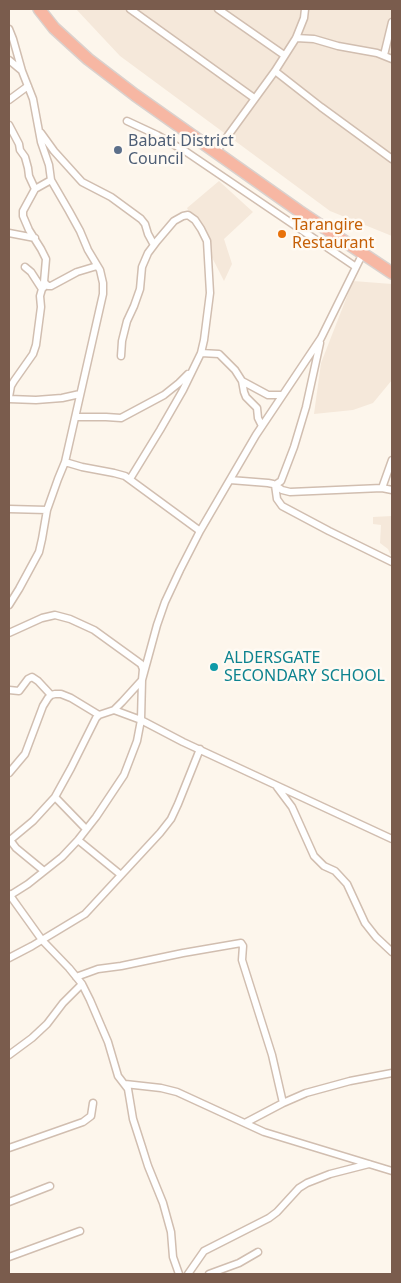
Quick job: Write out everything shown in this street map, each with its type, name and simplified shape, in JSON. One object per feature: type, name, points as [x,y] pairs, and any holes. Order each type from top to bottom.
[{"type":"highway","points":[[39,9],[54,28],[88,59],[135,95],[392,273]]},
{"type":"street","points":[[130,9],[254,98]]},
{"type":"street","points":[[218,9],[284,55]]},
{"type":"street","points":[[216,152],[275,71],[296,38],[304,18],[305,9]]},
{"type":"street","points":[[384,55],[392,22]]},
{"type":"street","points":[[9,29],[33,99],[51,180],[77,224],[97,266],[103,284],[103,294],[76,417],[65,462],[48,510],[39,552],[9,605]]},
{"type":"street","points":[[296,38],[314,39],[338,46],[377,53],[392,59]]},
{"type":"street","points":[[9,60],[22,71]]},
{"type":"street","points":[[275,71],[392,159]]},
{"type":"street","points":[[9,100],[28,86]]},
{"type":"street","points":[[127,121],[185,151],[356,267]]},
{"type":"street","points":[[9,125],[27,162],[29,176],[35,190]]},
{"type":"street","points":[[39,130],[54,151],[82,182],[111,197],[141,218],[154,245]]},
{"type":"street","points":[[51,180],[35,190],[23,211],[23,216],[46,259],[46,266],[44,287],[40,296],[41,307],[36,345],[11,386],[9,398],[36,400],[62,398],[80,394]]},
{"type":"street","points":[[121,356],[122,341],[127,321],[140,289],[142,266],[154,245],[174,221],[188,215],[195,220],[206,241],[210,293],[204,340],[201,353],[194,368],[160,430],[130,479]]},
{"type":"street","points":[[9,233],[34,238]]},
{"type":"street","points":[[44,871],[9,841],[55,797],[92,724],[99,715],[114,710],[142,680],[166,602],[200,531],[262,426],[321,338],[362,253]]},
{"type":"street","points":[[44,287],[51,286],[77,272],[97,266]]},
{"type":"street","points":[[25,267],[44,287]]},
{"type":"street","points":[[275,485],[281,482],[302,423],[321,338]]},
{"type":"street","points":[[201,353],[221,355],[235,370],[242,381],[245,394],[257,408],[262,426]]},
{"type":"street","points":[[76,417],[106,416],[121,418],[164,395],[194,368]]},
{"type":"street","points":[[242,381],[268,395],[282,395]]},
{"type":"street","points":[[382,488],[392,460]]},
{"type":"street","points":[[65,462],[82,468],[114,473],[130,479],[200,531]]},
{"type":"street","points":[[230,480],[268,483],[290,492],[382,488],[392,490]]},
{"type":"street","points":[[275,485],[276,497],[282,506],[392,562]]},
{"type":"street","points":[[9,509],[48,510]]},
{"type":"street","points":[[9,633],[42,618],[56,615],[70,618],[94,630],[141,664],[143,669],[137,741],[124,775],[96,817],[62,857],[9,895],[42,940],[82,984],[90,1000],[103,1029],[118,1076],[128,1089],[142,1147],[163,1203],[171,1232],[173,1257],[178,1272],[187,1274],[204,1251],[278,1212],[299,1188],[307,1183],[330,1174],[370,1164]]},
{"type":"street","points":[[9,690],[18,692],[28,679],[32,677],[51,695]]},
{"type":"street","points":[[9,773],[25,754],[43,706],[51,695],[61,694],[71,698],[99,715]]},
{"type":"street","points":[[114,710],[140,720],[200,750],[392,839]]},
{"type":"street","points":[[9,958],[85,914],[160,834],[171,818],[200,750]]},
{"type":"street","points":[[274,784],[292,807],[314,856],[319,862],[335,871],[350,889],[365,923],[392,952]]},
{"type":"street","points":[[55,797],[86,829]]},
{"type":"street","points":[[78,840],[121,874]]},
{"type":"street","points":[[76,978],[98,969],[241,943],[243,946],[242,960],[272,1056],[283,1103]]},
{"type":"street","points":[[9,1055],[47,1024],[63,1003],[82,984]]},
{"type":"street","points":[[245,1122],[306,1092],[392,1073]]},
{"type":"street","points":[[125,1084],[161,1088],[177,1092],[264,1132],[392,1171]]},
{"type":"street","points":[[9,1148],[83,1122],[91,1116],[93,1103]]},
{"type":"street","points":[[9,1202],[50,1186]]},
{"type":"street","points":[[9,1257],[80,1231]]},
{"type":"street","points":[[209,1274],[239,1263],[258,1252]]},
{"type":"shaded area","points":[[76,9],[392,9],[392,236],[330,211],[120,56]]},
{"type":"shaded area","points":[[219,181],[253,212],[224,239],[232,264],[224,281],[187,208]]},
{"type":"shaded area","points":[[353,281],[392,284],[392,380],[373,403],[353,410],[314,414],[321,363]]},
{"type":"shaded area","points":[[392,516],[391,556],[388,549],[380,543],[381,525],[373,524],[373,517]]},
{"type":"place","name":"Babati District Council","points":[[118,150]]},
{"type":"place","name":"Tarangire Restaurant","points":[[282,234]]},
{"type":"place","name":"ALDERSGATE SECONDARY SCHOOL","points":[[214,667]]}]
